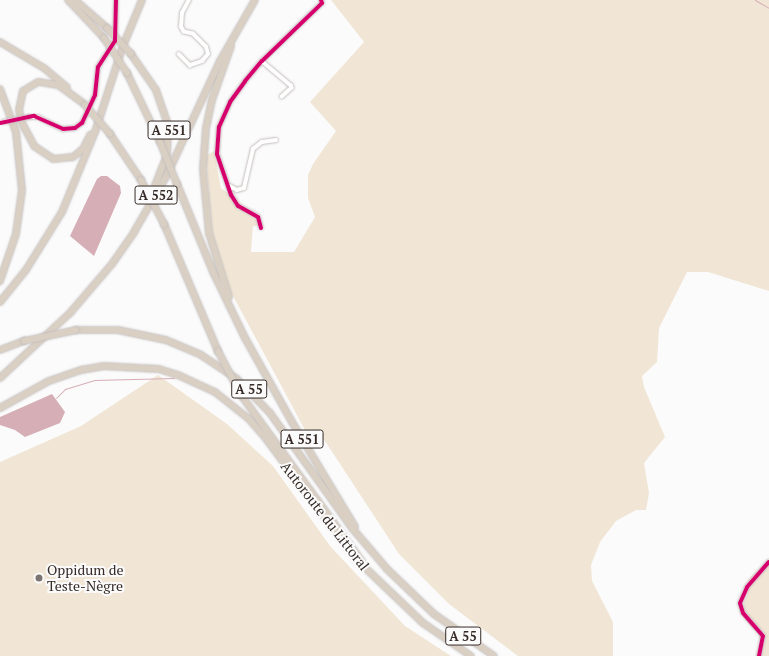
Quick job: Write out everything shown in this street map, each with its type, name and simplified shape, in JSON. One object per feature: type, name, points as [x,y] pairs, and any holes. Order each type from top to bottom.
[{"type":"highway","name":"A 551","points":[[68,0],[104,38],[128,73],[160,142],[214,274],[245,338],[292,422],[362,539]]},
{"type":"highway","name":"A 551","points":[[17,363],[107,265],[143,211],[164,165],[169,137],[167,117],[156,90],[131,54],[107,28],[75,0]]},
{"type":"highway","points":[[0,302],[26,270],[62,212],[95,132],[111,83],[142,0]]},
{"type":"highway","name":"A 552","points":[[245,338],[222,278],[209,233],[203,169],[206,128],[221,72],[255,0]]},
{"type":"highway","name":"A 552","points":[[0,378],[86,295],[112,264],[134,232],[167,175],[220,61],[255,0]]},
{"type":"highway","name":"A 551","points":[[0,42],[44,68],[84,104],[110,134],[141,180],[164,224],[218,351],[241,395],[366,567]]},
{"type":"highway","name":"A 551","points":[[84,104],[52,82],[38,82],[23,91],[18,103],[20,116],[29,139],[38,151],[57,160],[73,157],[80,152],[87,141],[111,83]]},
{"type":"highway","points":[[0,89],[16,132],[22,190],[16,234],[0,281]]},
{"type":"highway","name":"Autoroute du Littoral","points":[[0,350],[24,341],[76,330],[103,329],[150,336],[190,350],[222,368],[253,393],[270,413],[362,539],[404,587],[434,614],[494,656]]},
{"type":"highway","name":"Autoroute du Littoral","points":[[0,408],[49,380],[81,370],[103,366],[159,369],[198,384],[221,396],[249,419],[356,559],[423,623],[471,656]]},
{"type":"street","points":[[2,123],[29,117],[38,117],[63,129],[75,128],[82,123],[95,95],[98,67],[115,41],[116,0]]},
{"type":"street","points":[[179,54],[190,65],[202,61],[208,54],[206,47],[193,34],[184,32],[181,27],[182,13],[189,0]]},
{"type":"street","points":[[261,228],[256,214],[238,206],[228,184],[217,154],[219,127],[234,96],[262,61],[322,3],[321,0]]},
{"type":"street","points":[[262,61],[291,85],[292,88],[282,97]]},
{"type":"street","points":[[228,184],[236,190],[244,188],[253,149],[262,142],[276,140]]},
{"type":"street","points":[[759,656],[763,636],[744,613],[740,603],[747,587],[769,562]]},
{"type":"shaded area","points":[[331,0],[769,0],[769,291],[708,272],[687,272],[659,328],[657,362],[642,376],[644,387],[665,437],[644,463],[649,493],[646,510],[636,510],[616,521],[600,542],[591,565],[592,581],[613,622],[613,656],[518,656],[449,604],[399,554],[325,441],[306,432],[225,281],[212,231],[206,156],[214,151],[221,188],[229,194],[240,209],[256,217],[258,226],[253,226],[251,252],[294,252],[315,217],[308,198],[308,175],[313,164],[336,131],[310,102],[364,42]]},
{"type":"shaded area","points":[[101,176],[107,176],[120,186],[121,193],[94,256],[70,236],[97,179]]},
{"type":"shaded area","points":[[158,375],[227,424],[273,466],[330,546],[405,626],[451,656],[0,656],[0,462],[81,426]]},
{"type":"shaded area","points":[[52,394],[65,412],[60,423],[25,437],[15,430],[0,425],[0,417]]},
{"type":"shaded area","points":[[769,558],[769,656],[755,656],[761,644],[758,634],[745,620],[744,602],[748,593],[748,580]]},
{"type":"waterway","points":[[755,0],[769,8]]},
{"type":"waterway","points":[[56,398],[65,389],[94,380],[174,378]]},
{"type":"cycle path","points":[[0,123],[34,116],[63,129],[75,128],[82,123],[95,95],[98,67],[115,41],[116,0]]},
{"type":"cycle path","points":[[261,228],[258,217],[238,206],[231,195],[217,154],[219,127],[230,102],[245,81],[262,61],[322,3],[321,0]]},
{"type":"cycle path","points":[[759,656],[763,636],[743,613],[740,603],[747,587],[769,562]]},
{"type":"place","name":"Oppidum de Teste-Nègre","points":[[39,578]]}]
